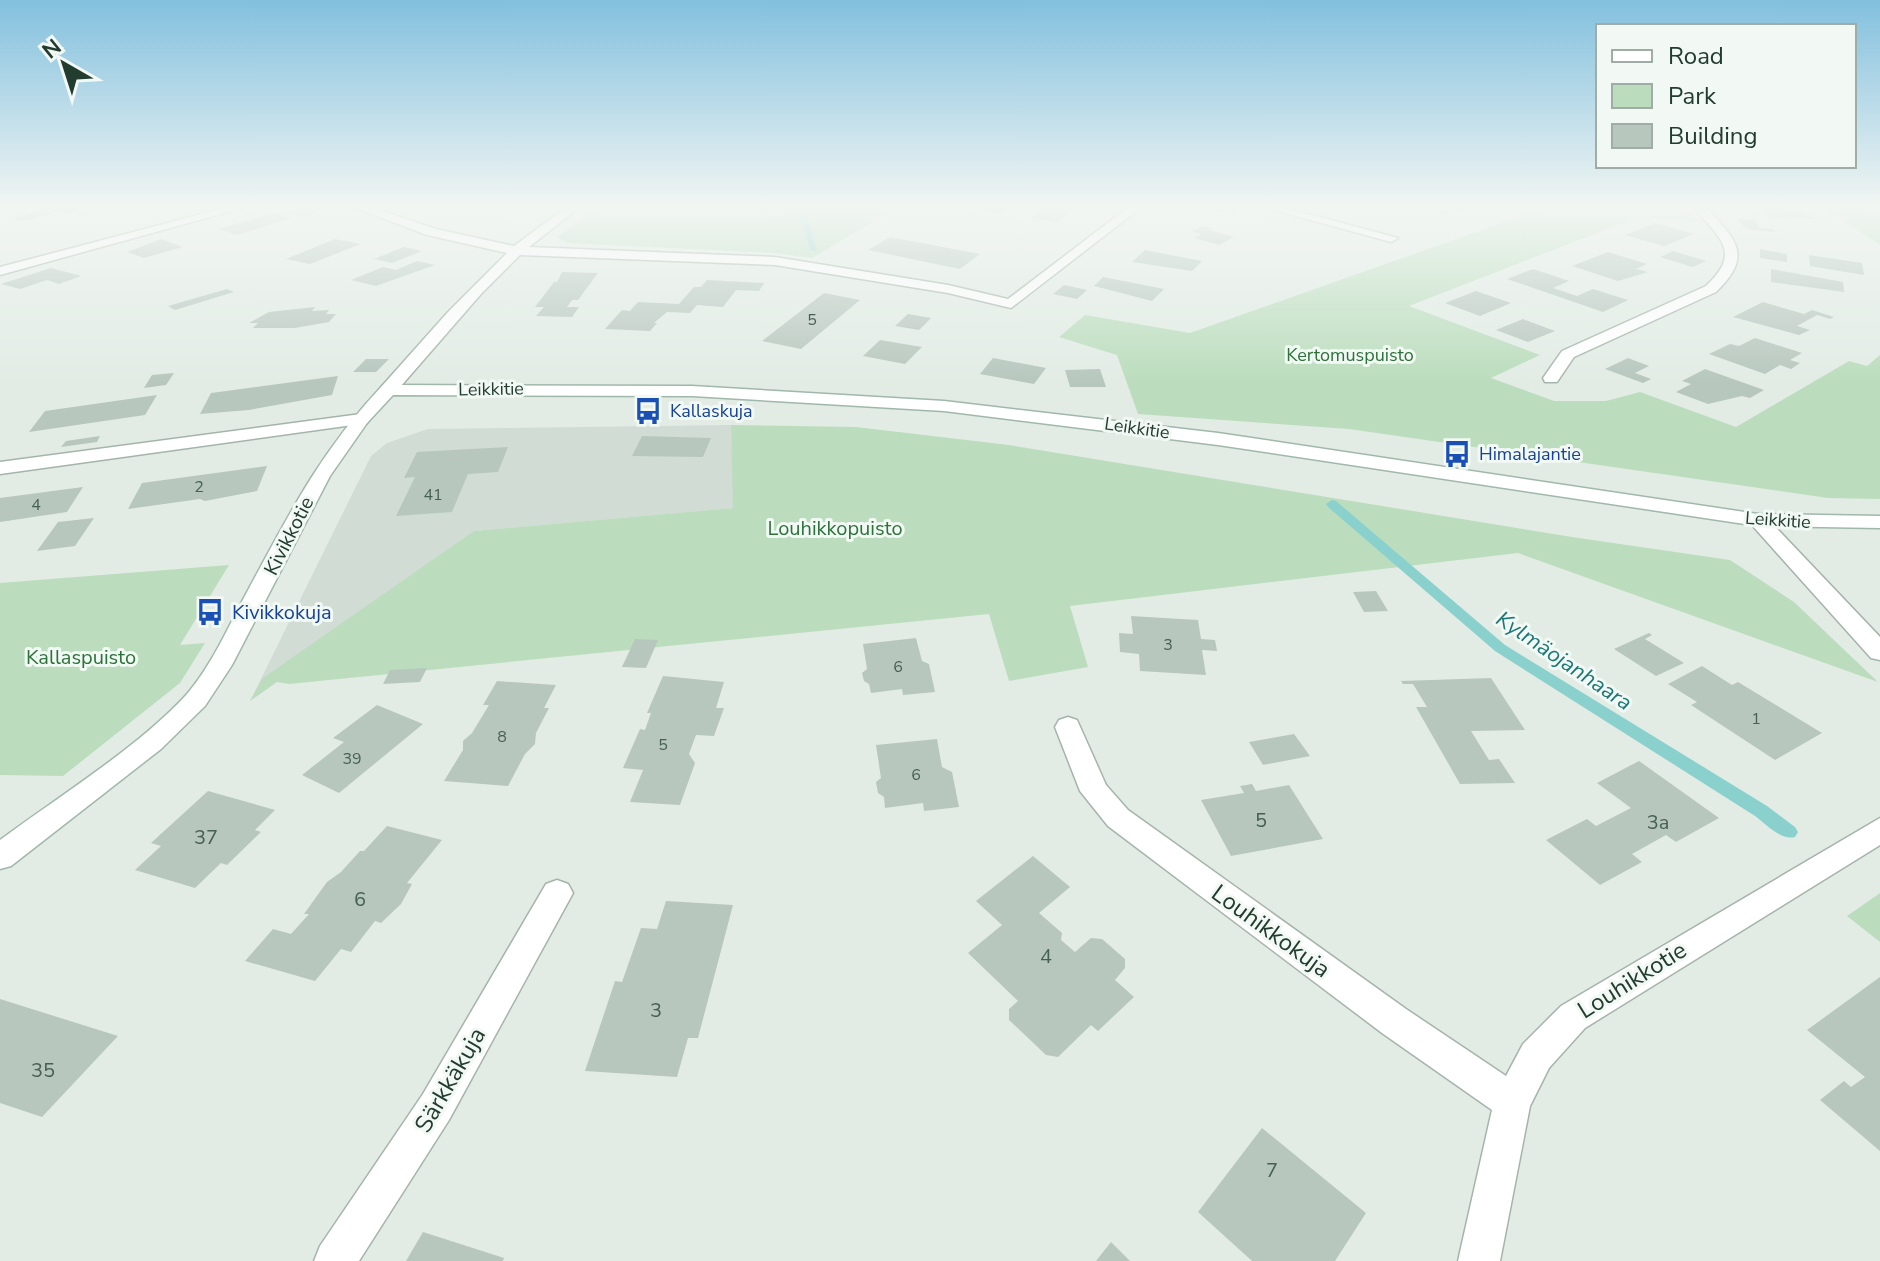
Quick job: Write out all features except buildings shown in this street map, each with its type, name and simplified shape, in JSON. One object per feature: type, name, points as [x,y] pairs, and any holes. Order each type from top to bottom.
[{"type":"street","points":[[0,271],[22,265]]},
{"type":"street","name":"Kivikkotie","points":[[0,857],[151,742],[196,700],[228,651],[320,475],[361,419],[504,265]]},
{"type":"street","points":[[799,265],[948,289],[1011,304],[1061,265]]},
{"type":"street","points":[[1551,378],[1568,354],[1711,289],[1727,276],[1733,265]]},
{"type":"street","name":"Leikkitie","points":[[388,390],[666,390],[798,395],[944,406],[1218,439],[1758,520],[1880,522]]},
{"type":"street","points":[[0,468],[361,419]]},
{"type":"street","points":[[1758,520],[1880,652]]},
{"type":"street","name":"Louhikkokuja","points":[[1068,727],[1094,791],[1118,818],[1394,1021],[1512,1102]]},
{"type":"street","name":"Louhikkotie","points":[[1479,1261],[1512,1102],[1536,1056],[1573,1017],[1880,830]]},
{"type":"street","name":"Särkkäkuja","points":[[335,1261],[436,1107],[557,893]]},
{"type":"shaded area","points":[[731,425],[734,508],[474,531],[250,701],[371,456],[387,443],[428,429]]},
{"type":"green space","name":"Kertomuspuisto","points":[[1383,265],[1515,265],[1409,306],[1540,355],[1491,378],[1554,401],[1606,401],[1640,392],[1736,427],[1849,361],[1867,366],[1880,355],[1880,499],[1828,498],[1349,429],[1138,414],[1117,355],[1059,337],[1085,315],[1190,333]]},
{"type":"green space","name":"Louhikkopuisto","points":[[731,425],[856,427],[1009,445],[1730,560],[1794,602],[1878,682],[1518,553],[1070,606],[1088,667],[1009,681],[989,614],[289,684],[277,682],[250,701],[263,678],[474,531],[733,508]]},
{"type":"green space","name":"Kallaspuisto","points":[[229,565],[180,645],[205,643],[180,683],[63,776],[0,775],[0,583]]},
{"type":"green space","points":[[1880,893],[1880,942],[1847,916]]},
{"type":"waterway","name":"Kylmäojanhaara","points":[[1332,504],[1500,648],[1761,811],[1789,832]]},
{"type":"place","name":"Kallaskuja","points":[[648,411]]},
{"type":"place","name":"Himalajantie","points":[[1457,454]]},
{"type":"place","name":"Kivikkokuja","points":[[210,612]]}]
